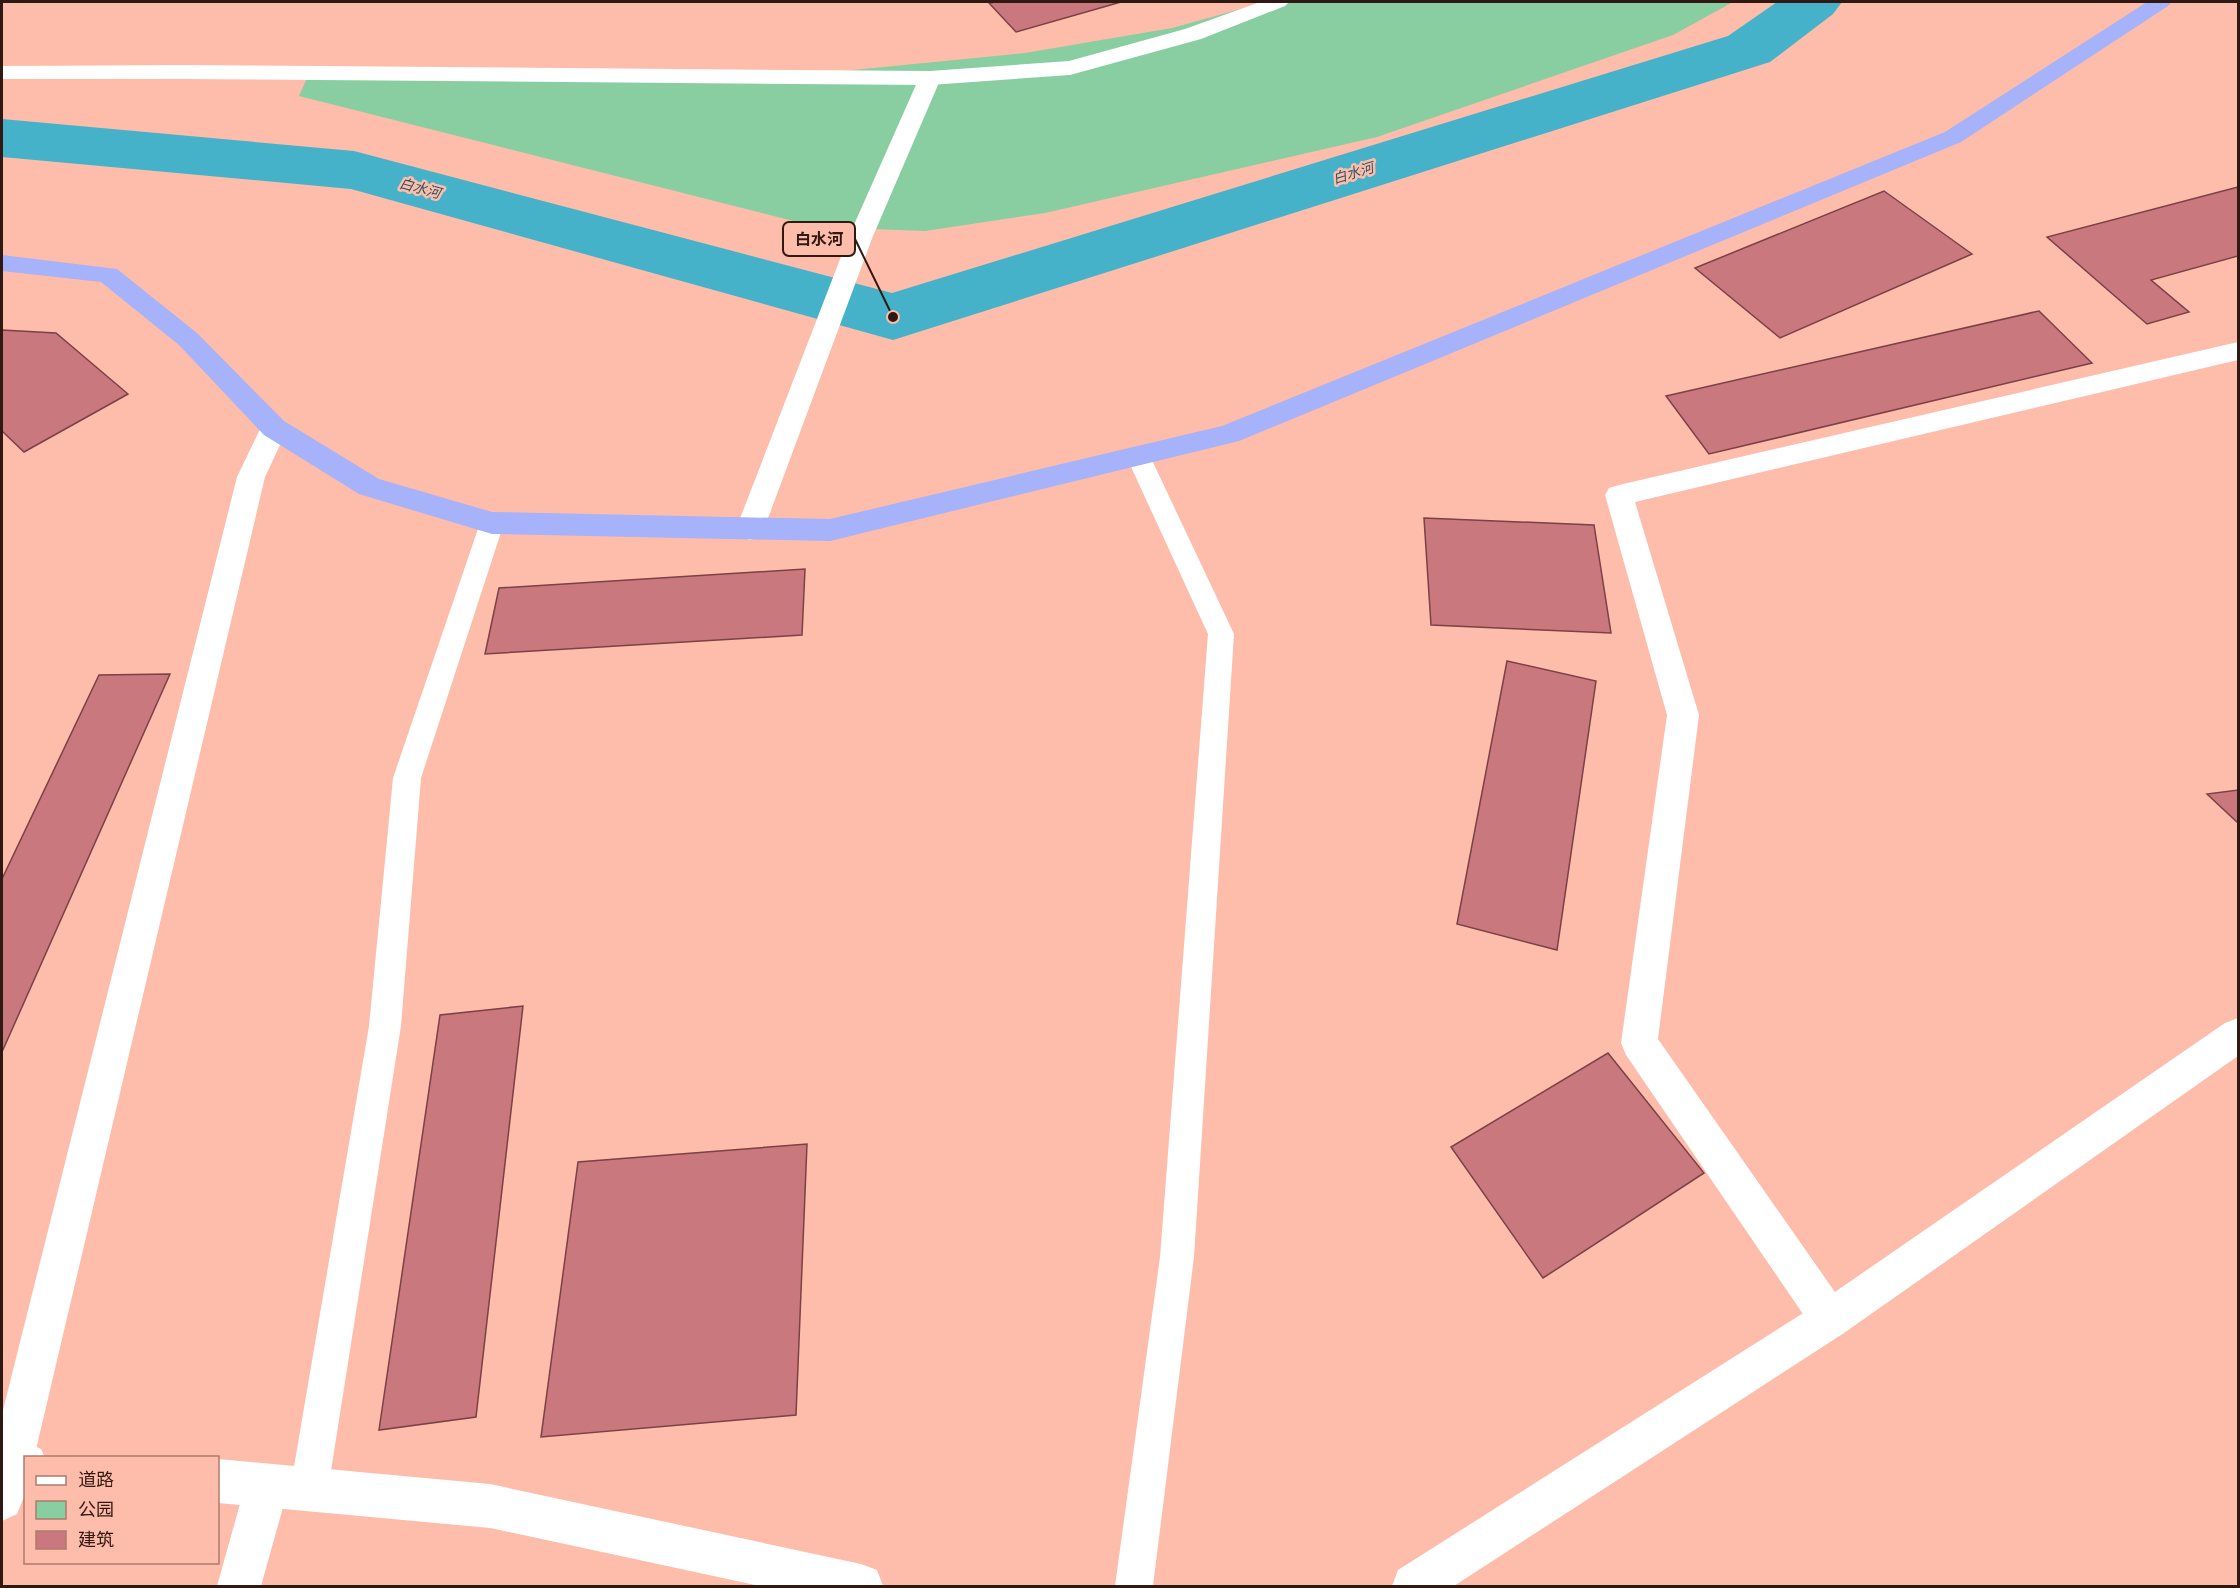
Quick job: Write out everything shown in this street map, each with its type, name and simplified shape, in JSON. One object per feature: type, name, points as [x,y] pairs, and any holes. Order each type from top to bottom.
[{"type":"highway","points":[[2,263],[108,275],[188,339],[274,428],[369,487],[492,523],[830,530],[1229,434],[1953,137],[2161,2]]},
{"type":"street","points":[[2,72],[930,78],[1070,68],[1193,34],[1278,2]]},
{"type":"street","points":[[750,529],[861,236],[930,78]]},
{"type":"street","points":[[1830,1319],[1639,1043],[1683,715],[1619,495],[2238,351]]},
{"type":"street","points":[[10,1472],[251,477],[274,428]]},
{"type":"street","points":[[1414,1587],[1830,1319],[2238,1035]]},
{"type":"street","points":[[219,1481],[490,1506],[861,1587]]},
{"type":"street","points":[[239,1587],[288,1488]]},
{"type":"lane","points":[[1134,1587],[1177,1257],[1221,634],[1138,456]]},
{"type":"lane","points":[[288,1488],[385,1026],[407,778],[492,523]]},
{"type":"green space","points":[[1266,2],[1733,2],[1673,35],[1377,137],[1045,213],[925,231],[817,227],[299,96],[311,69],[813,74],[1025,53],[1172,28]]},
{"type":"building","points":[[1121,2],[1016,32],[989,3]]},
{"type":"building","points":[[2238,187],[2238,256],[2151,280],[2189,312],[2147,324],[2047,237]]},
{"type":"building","points":[[1884,191],[1972,254],[1780,338],[1695,268]]},
{"type":"building","points":[[2039,311],[2092,363],[1709,454],[1666,396]]},
{"type":"building","points":[[2,330],[56,333],[128,394],[24,452],[2,431]]},
{"type":"building","points":[[1424,518],[1594,525],[1611,633],[1431,625]]},
{"type":"building","points":[[805,569],[802,635],[485,654],[499,588]]},
{"type":"building","points":[[1507,661],[1596,681],[1557,950],[1457,924]]},
{"type":"building","points":[[170,674],[2,1052],[2,879],[99,675]]},
{"type":"building","points":[[2238,790],[2238,823],[2207,794]]},
{"type":"building","points":[[523,1006],[476,1417],[379,1430],[440,1015]]},
{"type":"building","points":[[1608,1053],[1704,1173],[1543,1278],[1451,1147]]},
{"type":"building","points":[[807,1144],[796,1415],[541,1437],[578,1162]]},
{"type":"waterway","name":"白水河","points":[[2,138],[354,170],[893,317],[1749,49],[1813,2]]},
{"type":"place","name":"白水河","points":[[893,317]]}]
